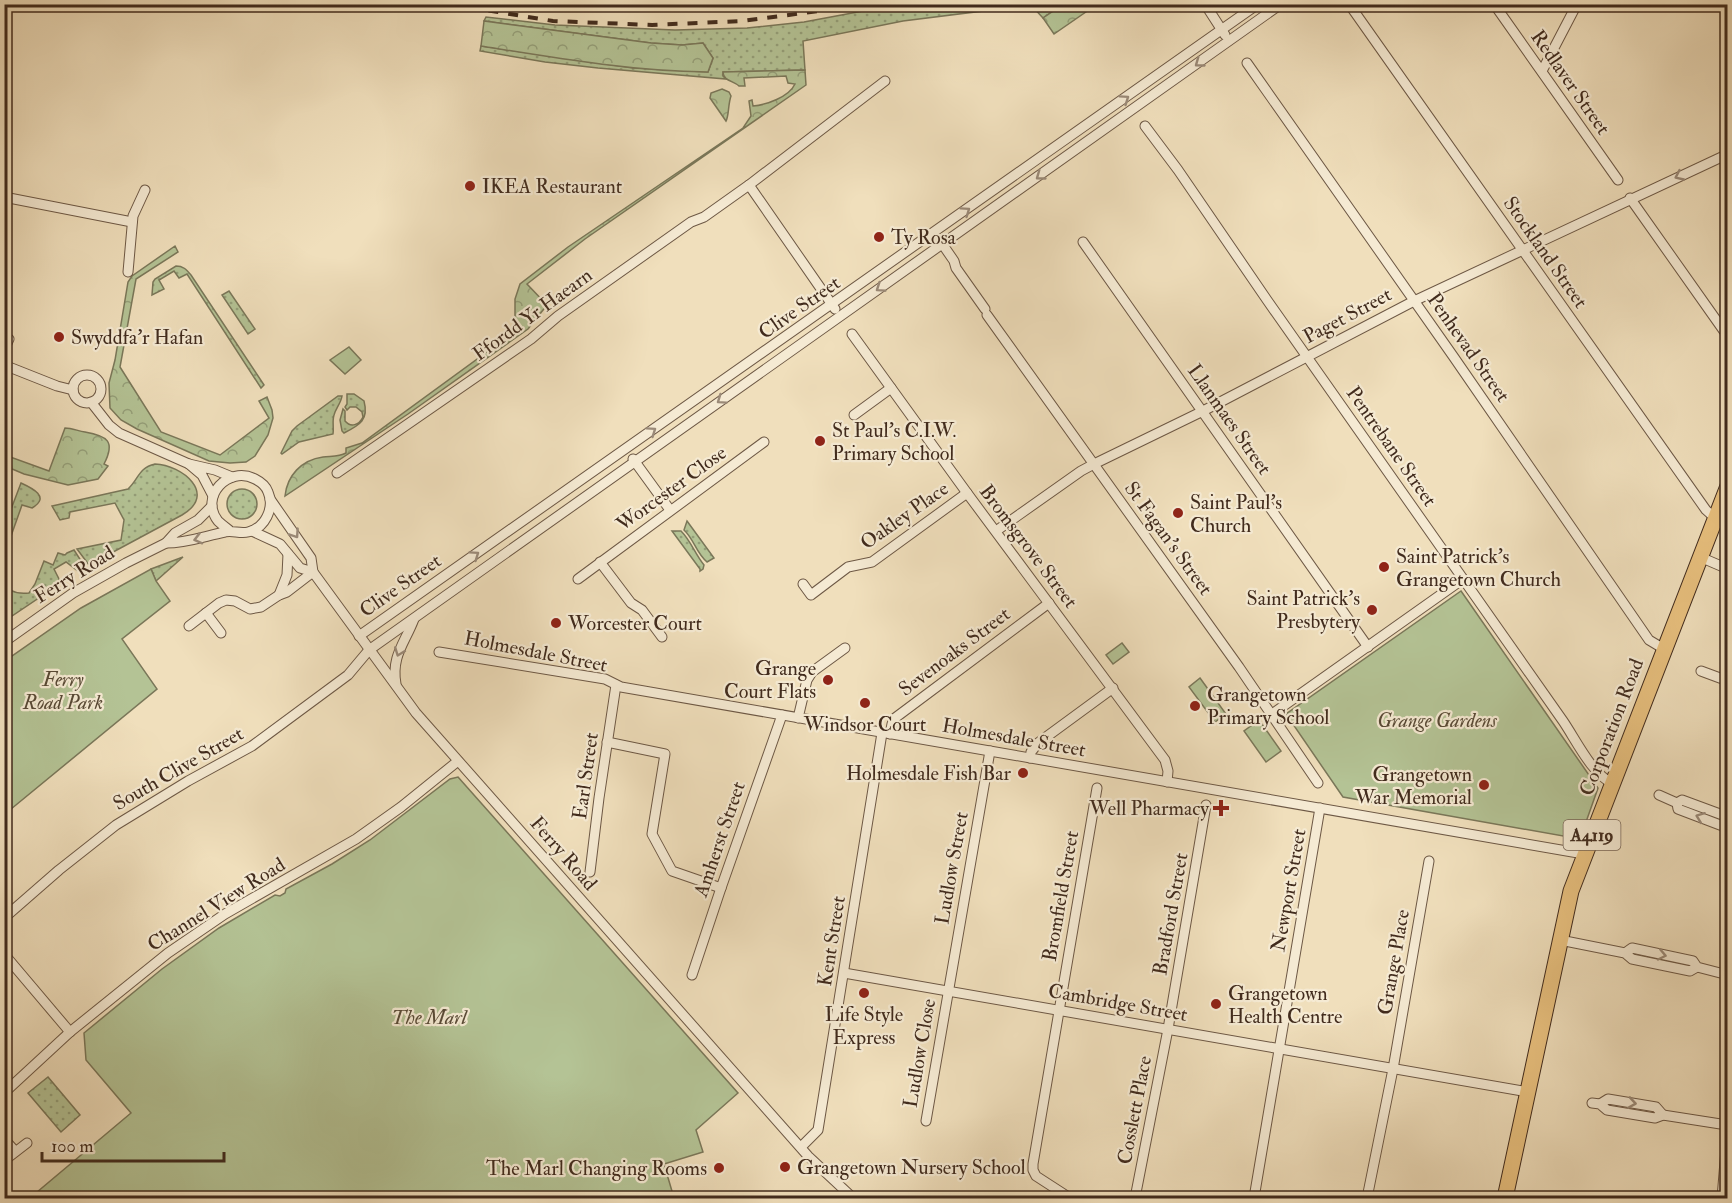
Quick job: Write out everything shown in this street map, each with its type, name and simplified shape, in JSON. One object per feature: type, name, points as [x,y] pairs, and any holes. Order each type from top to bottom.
[{"type":"main road","name":"Corporation Road","points":[[1505,1198],[1568,901],[1584,854],[1728,486]]},
{"type":"street","points":[[1204,4],[1229,41]]},
{"type":"street","name":"Clive Street","points":[[358,636],[1258,4]]},
{"type":"street","name":"Clive Street","points":[[369,650],[840,316],[943,246],[1281,4]]},
{"type":"street","name":"Stockland Street","points":[[1349,4],[1706,510],[1715,518]]},
{"type":"street","name":"Redlaver Street","points":[[1494,4],[1618,180]]},
{"type":"street","points":[[1542,71],[1577,4]]},
{"type":"street","name":"Penhevad Street","points":[[1247,63],[1649,640],[1664,649]]},
{"type":"street","name":"Ffordd Yr Haearn","points":[[337,473],[531,339],[558,316],[691,222],[704,217],[749,185],[885,81]]},
{"type":"street","name":"Pentrebane Street","points":[[1145,126],[1178,170],[1600,777],[1612,783]]},
{"type":"street","name":"Paget Street","points":[[996,531],[1094,464],[1203,411],[1414,300],[1728,154]]},
{"type":"street","points":[[749,185],[840,316]]},
{"type":"street","points":[[128,272],[133,216],[145,190]]},
{"type":"street","points":[[4,197],[132,222]]},
{"type":"street","points":[[1630,198],[1724,331],[1728,332]]},
{"type":"street","name":"Llanmaes Street","points":[[1083,242],[1368,647]]},
{"type":"street","name":"St Fagan's Street","points":[[943,246],[986,312],[1272,714],[1318,783]]},
{"type":"street","name":"Bromsgrove Street","points":[[852,334],[1166,760],[1167,782]]},
{"type":"street","points":[[4,350],[9,339]]},
{"type":"street","points":[[4,365],[57,386],[74,390]]},
{"type":"street","points":[[86,375],[94,377],[100,384],[101,390],[98,399],[87,403],[78,399],[74,390],[75,381],[86,375]]},
{"type":"street","points":[[854,416],[891,388]]},
{"type":"street","points":[[91,402],[109,425],[119,433],[189,464],[232,477]]},
{"type":"street","name":"Worcester Close","points":[[578,579],[764,442]]},
{"type":"street","points":[[626,449],[670,510]]},
{"type":"street","points":[[189,464],[202,475],[213,501],[217,520],[229,531]]},
{"type":"street","name":"Ferry Road","points":[[4,642],[73,593],[166,543],[175,533],[198,520],[213,501],[221,483],[239,475],[260,481],[311,558],[313,572],[416,713],[820,1169],[853,1198]]},
{"type":"street","name":"Oakley Place","points":[[803,584],[811,595],[848,567],[872,562],[967,493]]},
{"type":"street","points":[[252,531],[261,526],[267,518],[270,499]]},
{"type":"street","name":"Ferry Road","points":[[166,543],[181,543],[229,531],[252,531],[275,541],[300,568],[313,572]]},
{"type":"street","points":[[279,595],[287,575],[288,554]]},
{"type":"street","points":[[1700,557],[1728,569]]},
{"type":"street","points":[[600,562],[631,603],[642,610],[662,637]]},
{"type":"street","points":[[189,626],[226,600],[235,601],[247,608],[261,607],[287,592],[313,572]]},
{"type":"street","points":[[1272,714],[1463,579]]},
{"type":"street","name":"Sevenoaks Street","points":[[886,733],[895,718],[1049,603]]},
{"type":"street","points":[[206,613],[221,633]]},
{"type":"street","name":"Clive Street","points":[[397,687],[395,663],[414,619]]},
{"type":"street","points":[[798,718],[807,680],[812,672],[845,648]]},
{"type":"street","name":"South Clive Street","points":[[4,918],[116,825],[188,781],[252,746],[348,675],[369,650]]},
{"type":"street","name":"Holmesdale Street","points":[[438,652],[604,679],[616,685],[798,718],[1584,854]]},
{"type":"street","points":[[1701,671],[1728,681]]},
{"type":"street","name":"Earl Street","points":[[590,872],[598,798],[616,685]]},
{"type":"street","points":[[1030,758],[1031,752],[1038,743],[1113,688]]},
{"type":"street","name":"Amherst Street","points":[[692,975],[782,715]]},
{"type":"street","name":"Kent Street","points":[[801,1147],[818,1130],[843,973],[886,733]]},
{"type":"street","points":[[607,742],[665,753],[652,834],[672,871],[721,888]]},
{"type":"street","name":"Ludlow Street","points":[[948,991],[990,751]]},
{"type":"street","name":"Channel View Road","points":[[4,1093],[70,1032],[147,969],[197,933],[248,901],[356,839],[401,807],[458,761]]},
{"type":"street","name":"Bromfield Street","points":[[1070,1198],[1041,1179],[1033,1170],[1033,1164],[1097,788]]},
{"type":"street","points":[[1659,795],[1677,803]]},
{"type":"street","points":[[1677,803],[1682,800],[1728,817]]},
{"type":"street","points":[[1677,803],[1678,809],[1728,828]]},
{"type":"street","name":"Bradford Street","points":[[1168,1029],[1206,805]]},
{"type":"street","name":"Newport Street","points":[[1254,1198],[1320,808]]},
{"type":"street","name":"Grange Place","points":[[1367,1198],[1394,1069],[1429,861]]},
{"type":"street","points":[[1560,940],[1625,953],[1632,948],[1693,961],[1697,968],[1728,975]]},
{"type":"street","points":[[4,954],[70,1032]]},
{"type":"street","name":"Cambridge Street","points":[[843,973],[1528,1092]]},
{"type":"street","name":"Ludlow Close","points":[[926,1121],[948,991]]},
{"type":"street","name":"Cosslett Place","points":[[1136,1198],[1168,1029]]},
{"type":"street","points":[[1596,1103],[1608,1099],[1656,1107],[1663,1114],[1727,1125],[1722,1198]]},
{"type":"street","points":[[4,1139],[15,1151]]},
{"type":"street","points":[[5,1160],[27,1143]]},
{"type":"green space","points":[[895,5],[1031,5],[903,21],[803,41],[805,70],[723,72],[726,79],[545,62],[480,51],[481,46],[633,68],[708,72],[713,58],[703,43],[682,45],[651,43],[484,21],[486,17],[555,25],[675,30],[747,28],[804,22]]},
{"type":"green space","points":[[1031,5],[1062,5],[1043,18]]},
{"type":"green space","points":[[1062,5],[1096,5],[1054,34],[1043,18]]},
{"type":"green space","points":[[484,21],[651,43],[682,45],[703,43],[713,58],[708,72],[679,71],[594,63],[481,46]]},
{"type":"green space","points":[[805,70],[806,85],[585,239],[527,284],[547,305],[528,329],[408,414],[285,496],[292,476],[302,465],[323,457],[338,456],[346,453],[346,448],[362,443],[510,335],[515,327],[515,299],[520,284],[568,247],[743,128],[751,116],[749,101],[752,100],[753,106],[770,102],[788,93],[795,84],[788,83],[786,76],[744,78],[745,86],[739,86],[727,79],[723,72]]},
{"type":"green space","points":[[722,89],[729,92],[731,96],[726,121],[710,98],[711,93]]},
{"type":"green space","points":[[175,246],[178,252],[136,279],[120,367],[161,432],[220,455],[269,418],[259,401],[267,397],[273,418],[268,435],[255,456],[246,462],[209,461],[137,429],[121,420],[110,408],[109,383],[128,282],[132,276]]},
{"type":"green space","points":[[176,266],[184,268],[191,275],[264,385],[261,388],[187,274],[179,278],[174,271],[159,280],[164,289],[152,295],[155,279]]},
{"type":"green space","points":[[229,291],[255,329],[248,334],[222,295]]},
{"type":"green space","points":[[349,347],[361,360],[345,374],[330,360]]},
{"type":"green space","points":[[347,394],[354,394],[364,401],[365,413],[362,421],[359,424],[344,433],[340,420],[343,409],[345,421],[352,425],[357,424],[363,417],[362,412],[356,407],[350,407],[347,410],[345,407]]},
{"type":"green space","points":[[338,396],[342,396],[333,417],[333,434],[299,442],[282,454],[292,431]]},
{"type":"green space","points":[[65,428],[99,435],[107,441],[109,450],[104,464],[108,466],[98,479],[68,485],[24,474],[5,466],[5,455],[49,471]]},
{"type":"green space","points":[[155,464],[176,469],[192,482],[197,498],[192,507],[182,515],[89,565],[77,549],[121,540],[124,520],[115,503],[70,512],[69,518],[60,520],[52,506],[128,489],[145,468]]},
{"type":"green space","points":[[21,483],[38,493],[40,500],[32,508],[22,505],[5,553],[5,525]]},
{"type":"green space","points":[[242,489],[253,493],[257,504],[253,515],[242,519],[231,515],[227,504],[231,493]]},
{"type":"green space","points":[[687,521],[714,558],[707,562],[700,554],[684,530]]},
{"type":"green space","points":[[672,531],[681,531],[704,565],[703,569],[700,571]]},
{"type":"green space","points":[[74,550],[85,567],[78,571],[66,562],[54,569],[61,583],[9,618],[5,613],[5,583],[12,591],[29,593],[44,561],[53,565],[58,553],[65,555]]},
{"type":"green space","points":[[183,557],[156,581],[151,569]]},
{"type":"green space","name":"Ferry Road Park","points":[[151,569],[156,581],[170,601],[122,639],[157,689],[5,814],[5,661],[81,608]]},
{"type":"green space","name":"Grange Gardens","points":[[1461,591],[1598,788],[1580,839],[1343,797],[1286,714]]},
{"type":"green space","points":[[1122,643],[1129,652],[1113,664],[1106,655]]},
{"type":"green space","points":[[1200,678],[1226,714],[1215,722],[1189,687]]},
{"type":"green space","points":[[1259,720],[1281,751],[1266,762],[1244,731]]},
{"type":"green space","name":"The Marl","points":[[458,777],[738,1093],[696,1130],[703,1152],[664,1164],[674,1198],[30,1198],[131,1113],[86,1060],[84,1033],[162,969],[219,928],[275,895],[280,896],[285,893],[286,889],[370,840],[450,779]]},
{"type":"green space","points":[[48,1077],[80,1115],[61,1132],[28,1093]]},
{"type":"railway","points":[[449,4],[553,21],[652,25],[742,21],[873,4]]},
{"type":"place","name":"IKEA Restaurant","points":[[470,186]]},
{"type":"place","name":"Ty Rosa","points":[[879,237]]},
{"type":"place","name":"Swyddfa’r Hafan","points":[[59,337]]},
{"type":"place","name":"St Paul's C.I.W. Primary School","points":[[820,441]]},
{"type":"place","name":"Saint Paul's Church","points":[[1178,513]]},
{"type":"place","name":"Saint Patrick's Grangetown Church","points":[[1384,567]]},
{"type":"place","name":"Saint Patrick's Presbytery","points":[[1372,610]]},
{"type":"place","name":"Worcester Court","points":[[556,623]]},
{"type":"place","name":"Grange Court Flats","points":[[828,680]]},
{"type":"place","name":"Windsor Court","points":[[865,703]]},
{"type":"place","name":"Grangetown Primary School","points":[[1195,706]]},
{"type":"place","name":"Holmesdale Fish Bar","points":[[1023,773]]},
{"type":"place","name":"Grangetown War Memorial","points":[[1484,785]]},
{"type":"place","name":"Well Pharmacy","points":[[1221,808]]},
{"type":"place","name":"Life Style Express","points":[[864,993]]},
{"type":"place","name":"Grangetown Health Centre","points":[[1216,1004]]},
{"type":"place","name":"Grangetown Nursery School","points":[[785,1167]]},
{"type":"place","name":"The Marl Changing Rooms","points":[[719,1168]]}]
